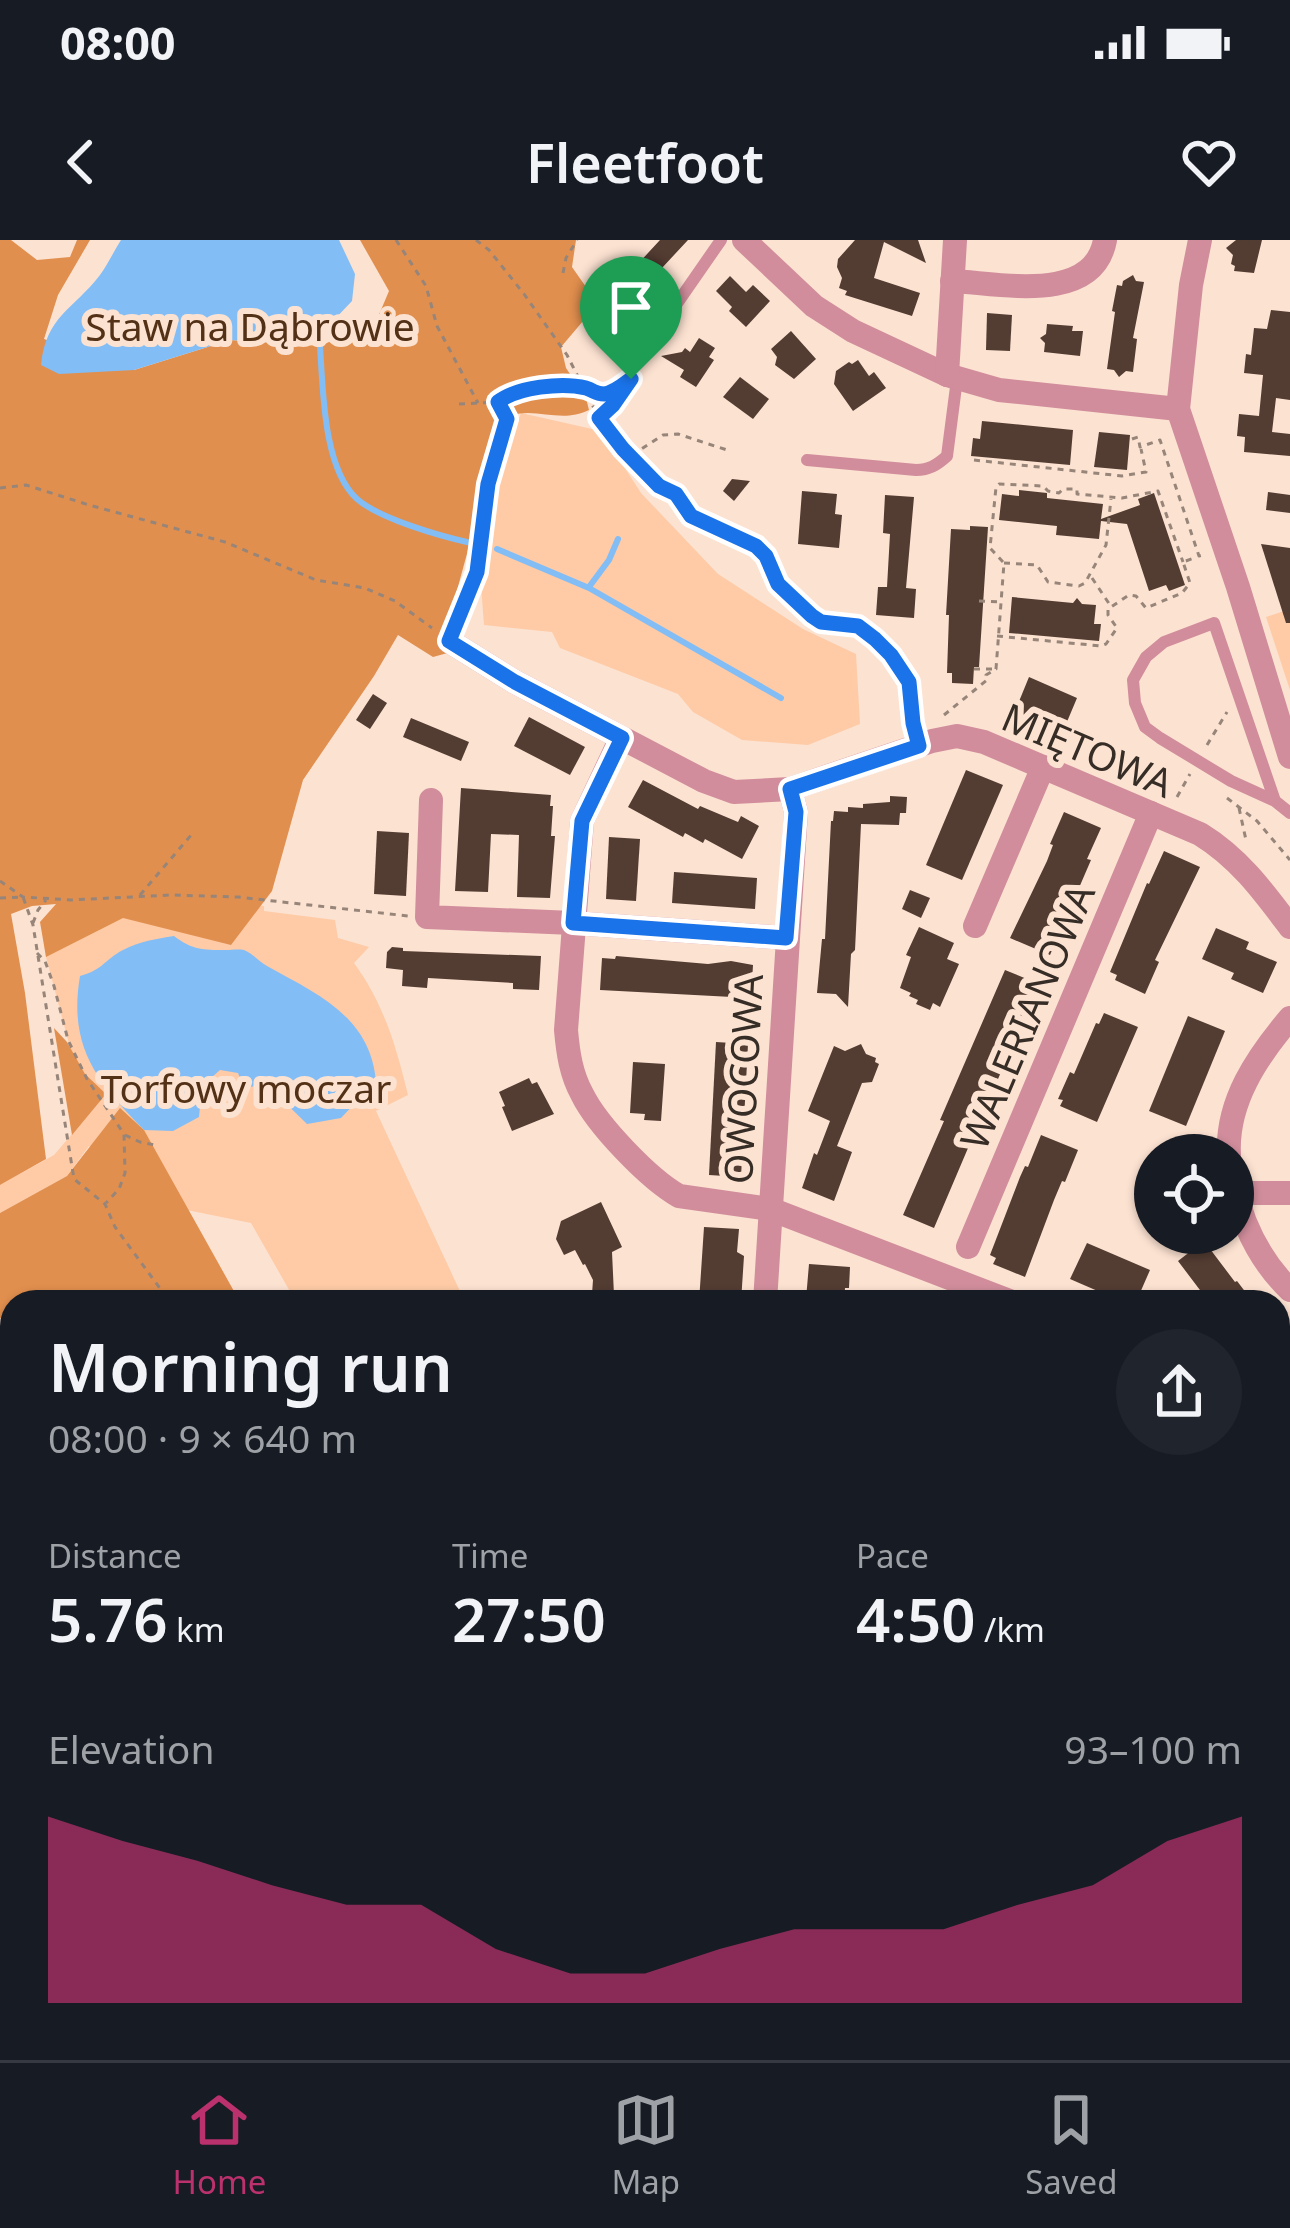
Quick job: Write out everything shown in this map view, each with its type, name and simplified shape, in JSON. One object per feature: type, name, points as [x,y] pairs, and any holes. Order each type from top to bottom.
[{"type":"street","points":[[744,240],[814,306],[854,331],[952,377],[999,390],[1178,409]]},
{"type":"street","points":[[952,377],[955,240]]},
{"type":"street","points":[[952,281],[1060,285],[1084,273],[1099,257],[1105,240]]},
{"type":"street","points":[[1200,240],[1190,285],[1178,409],[1290,757]]},
{"type":"street","name":"MIĘTOWA","points":[[449,641],[515,682],[713,786],[734,792],[790,789],[956,736],[984,742],[1200,834],[1246,870],[1290,927]]},
{"type":"street","points":[[622,738],[582,821],[566,1030],[568,1054],[583,1097],[635,1160],[679,1196],[770,1209],[981,1290]]},
{"type":"street","points":[[975,926],[1043,767]]},
{"type":"street","name":"OWOCOWA","points":[[766,1290],[796,812],[790,789]]},
{"type":"street","points":[[430,800],[428,916],[786,938]]},
{"type":"street","name":"WALERIANOWA","points":[[968,1247],[1158,817]]},
{"type":"street","points":[[1231,1134],[1249,1072],[1290,1018]]},
{"type":"street","points":[[1254,1189],[1290,1193]]},
{"type":"street","points":[[1254,1245],[1290,1290]]},
{"type":"lane","points":[[662,325],[721,240]]},
{"type":"lane","points":[[807,460],[916,470],[939,464],[947,456],[952,377]]},
{"type":"lane","points":[[1275,801],[1214,623],[1164,642],[1146,657],[1133,680],[1135,703],[1145,727],[1194,771],[1275,801],[1290,813]]},
{"type":"path","points":[[396,240],[426,286],[437,326],[478,403]]},
{"type":"path","points":[[476,240],[524,294],[567,355],[599,418],[659,486],[676,494],[691,516],[756,546],[766,556],[778,584],[812,616],[821,622],[858,626],[891,655],[909,682],[919,746]]},
{"type":"path","points":[[563,273],[577,240]]},
{"type":"path","points":[[599,418],[631,379],[662,325]]},
{"type":"path","points":[[459,404],[498,402],[507,394],[535,386],[585,388],[601,395],[631,379]]},
{"type":"path","points":[[0,488],[26,485],[225,542],[316,580],[365,588],[395,602],[449,641],[477,572],[488,484],[507,419],[498,402]]},
{"type":"path","points":[[631,456],[664,435],[678,434],[727,450]]},
{"type":"path","points":[[974,460],[1122,476],[1146,472],[1138,437],[1132,439]]},
{"type":"path","points":[[1140,447],[1160,440],[1200,556],[1182,566]]},
{"type":"path","points":[[996,669],[997,636],[1004,563],[991,545],[999,484],[1042,486],[1059,493],[1077,489],[1077,494],[1122,498],[1158,491],[1190,583],[1182,593],[1146,608],[1129,595],[1111,607],[1108,615],[1117,628],[1101,646],[997,636]]},
{"type":"path","points":[[1087,506],[1088,495]]},
{"type":"path","points":[[1004,563],[1037,565],[1048,582],[1085,584],[1106,545],[1111,497]]},
{"type":"path","points":[[982,545],[991,545]]},
{"type":"path","points":[[1090,576],[1111,607]]},
{"type":"path","points":[[979,601],[1000,602]]},
{"type":"path","points":[[974,669],[996,669]]},
{"type":"path","points":[[937,718],[950,713],[996,669]]},
{"type":"path","points":[[1158,817],[1194,771],[1230,708]]},
{"type":"path","points":[[1214,790],[1257,821],[1290,860]]},
{"type":"path","points":[[139,896],[192,834]]},
{"type":"path","points":[[0,881],[22,897],[32,925],[74,1179],[105,1204],[161,1290]]},
{"type":"path","points":[[0,898],[238,897],[380,915],[428,916]]},
{"type":"path","points":[[32,925],[47,898]]},
{"type":"path","points":[[36,951],[50,974],[68,1040],[87,1079],[124,1134],[155,1144]]},
{"type":"path","points":[[105,1204],[119,1190],[125,1173],[124,1134]]},
{"type":"green space","points":[[521,413],[601,431],[641,493],[718,574],[803,629],[856,654],[860,724],[808,745],[742,740],[693,712],[678,694],[560,648],[552,632],[484,625],[477,533]]},
{"type":"green space","points":[[1290,609],[1290,690],[1266,617]]},
{"type":"green space","name":"Torfowy moczar","points":[[143,900],[264,906],[264,911],[335,920],[338,938],[369,947],[354,963],[388,1026],[408,1095],[376,1111],[459,1290],[289,1290],[251,1223],[172,1207],[89,1146],[67,1176],[0,1213],[0,1185],[54,1155],[95,1107],[81,1089],[41,922]]},
{"type":"shaded area","points":[[0,240],[11,240],[37,260],[70,257],[77,240],[90,240],[58,295],[44,339],[134,370],[230,340],[321,346],[378,317],[389,291],[360,240],[576,240],[572,267],[586,287],[589,314],[561,347],[566,368],[589,410],[567,416],[526,413],[504,418],[450,616],[451,652],[433,657],[398,635],[303,780],[272,891],[231,945],[123,918],[46,957],[40,922],[56,904],[11,914],[46,1159],[0,1185]]},
{"type":"shaded area","points":[[54,1028],[85,1074],[106,1094],[72,1135]]},
{"type":"shaded area","points":[[120,1108],[144,1130],[233,1290],[0,1290],[0,1213],[67,1176]]},
{"type":"water","points":[[121,240],[339,240],[355,274],[352,301],[301,344],[230,340],[134,370],[59,374],[41,365],[55,324],[100,275]]},
{"type":"water","points":[[174,936],[198,948],[244,950],[322,998],[352,1023],[372,1059],[376,1081],[341,1118],[307,1124],[265,1083],[244,1089],[238,1073],[220,1070],[202,1086],[199,1117],[173,1131],[144,1130],[112,1096],[90,1062],[78,1023],[80,976],[129,947]]},
{"type":"building","points":[[660,240],[688,240],[661,269],[667,275],[645,298],[624,279]]},
{"type":"building","points":[[855,240],[918,240],[926,263],[884,242],[874,278],[920,293],[912,316],[845,295],[847,291],[839,288],[838,259]]},
{"type":"building","points":[[1236,240],[1262,240],[1254,273],[1234,271],[1233,255],[1226,248]]},
{"type":"building","points":[[1133,275],[1144,282],[1133,338],[1137,339],[1133,372],[1119,377],[1107,369],[1112,311],[1117,285]]},
{"type":"building","points":[[730,276],[746,292],[753,285],[770,301],[746,327],[716,291]]},
{"type":"building","points":[[1271,310],[1290,312],[1290,400],[1276,398],[1272,432],[1290,434],[1290,456],[1244,452],[1245,437],[1237,436],[1239,414],[1259,416],[1263,375],[1244,373],[1246,354],[1251,355],[1254,328],[1267,329]]},
{"type":"building","points":[[987,313],[1012,315],[1010,351],[986,350]]},
{"type":"building","points":[[1047,324],[1083,331],[1080,356],[1044,352],[1040,338]]},
{"type":"building","points":[[791,331],[816,359],[794,379],[775,365],[777,357],[771,349]]},
{"type":"building","points":[[699,338],[715,348],[709,357],[714,360],[696,387],[680,377],[684,370],[661,356],[685,348],[690,352]]},
{"type":"building","points":[[858,360],[886,388],[853,411],[834,384],[836,371]]},
{"type":"building","points":[[740,377],[769,399],[753,419],[723,397]]},
{"type":"building","points":[[982,421],[1073,430],[1070,465],[971,456]]},
{"type":"building","points":[[1099,432],[1130,435],[1127,470],[1094,467]]},
{"type":"building","points":[[732,479],[750,481],[734,501],[723,491]]},
{"type":"building","points":[[1019,490],[1103,504],[1101,519],[1140,505],[1138,499],[1154,493],[1185,585],[1149,591],[1127,524],[1101,521],[1099,539],[1056,535],[1057,526],[999,520],[1002,494],[1019,496]]},
{"type":"building","points":[[802,491],[837,494],[835,514],[842,515],[839,548],[798,544]]},
{"type":"building","points":[[1268,492],[1290,495],[1290,513],[1266,510]]},
{"type":"building","points":[[885,495],[914,497],[906,588],[916,589],[914,618],[876,615],[878,587],[887,587],[890,534],[883,533]]},
{"type":"building","points":[[970,526],[988,527],[979,667],[974,667],[973,684],[952,683],[952,673],[947,673],[946,615],[951,529],[970,530]]},
{"type":"building","points":[[1261,544],[1290,548],[1290,623],[1286,623]]},
{"type":"building","points":[[1012,597],[1073,603],[1077,598],[1082,604],[1096,605],[1099,641],[1009,633]]},
{"type":"building","points":[[1029,677],[1077,698],[1061,736],[1055,734],[1052,739],[1011,721]]},
{"type":"building","points":[[373,694],[387,703],[370,729],[356,720]]},
{"type":"building","points":[[529,717],[585,747],[570,775],[514,746]]},
{"type":"building","points":[[411,718],[469,742],[461,761],[403,737]]},
{"type":"building","points":[[966,770],[1003,785],[962,880],[926,865]]},
{"type":"building","points":[[643,780],[698,809],[738,822],[741,816],[759,826],[742,859],[705,839],[703,843],[685,833],[683,837],[628,807]]},
{"type":"building","points":[[461,788],[551,795],[551,836],[555,836],[550,898],[517,897],[519,835],[491,834],[488,892],[455,891]]},
{"type":"building","points":[[890,796],[907,797],[899,825],[861,824],[848,1007],[836,994],[817,993],[831,821],[834,811],[890,802]]},
{"type":"building","points":[[1064,812],[1101,828],[1050,955],[1010,938],[1047,861]]},
{"type":"building","points":[[377,831],[409,833],[406,896],[374,894]]},
{"type":"building","points":[[609,837],[640,839],[636,901],[606,899]]},
{"type":"building","points":[[1164,851],[1200,867],[1155,960],[1159,962],[1145,994],[1115,980],[1117,975],[1110,972]]},
{"type":"building","points":[[674,872],[757,878],[755,909],[672,903]]},
{"type":"building","points":[[910,890],[930,898],[921,918],[902,909]]},
{"type":"building","points":[[919,927],[954,943],[947,959],[959,964],[940,1007],[933,1003],[930,1010],[900,988],[911,957],[906,955]]},
{"type":"building","points":[[1216,928],[1249,942],[1246,949],[1277,962],[1263,993],[1202,959]]},
{"type":"building","points":[[392,947],[541,956],[539,990],[513,989],[513,983],[428,978],[427,988],[402,986],[403,970],[386,968]]},
{"type":"building","points":[[602,958],[753,965],[751,998],[600,990]]},
{"type":"building","points":[[1005,970],[1039,984],[971,1132],[934,1228],[903,1215]]},
{"type":"building","points":[[1104,1013],[1138,1027],[1097,1122],[1060,1106],[1063,1100],[1058,1099]]},
{"type":"building","points":[[1188,1016],[1225,1031],[1186,1126],[1149,1111]]},
{"type":"building","points":[[716,1042],[748,1044],[741,1177],[709,1175]]},
{"type":"building","points":[[861,1044],[879,1064],[872,1082],[862,1083],[837,1146],[852,1152],[834,1201],[802,1188],[830,1121],[808,1111],[834,1046],[845,1051]]},
{"type":"building","points":[[633,1062],[665,1064],[661,1121],[630,1113]]},
{"type":"building","points":[[529,1078],[532,1084],[537,1082],[554,1114],[512,1131],[499,1092]]},
{"type":"building","points":[[1041,1135],[1078,1150],[1025,1277],[993,1264],[996,1258],[990,1255]]},
{"type":"building","points":[[601,1202],[622,1247],[612,1252],[614,1290],[592,1290],[593,1280],[575,1250],[564,1255],[556,1239],[561,1221]]},
{"type":"building","points":[[704,1227],[739,1229],[737,1252],[744,1256],[742,1290],[700,1290]]},
{"type":"building","points":[[1087,1243],[1150,1270],[1141,1290],[1095,1290],[1070,1279]]},
{"type":"building","points":[[1187,1254],[1214,1254],[1244,1290],[1200,1290],[1178,1261]]},
{"type":"building","points":[[809,1264],[850,1267],[849,1288],[807,1290]]},
{"type":"waterway","points":[[320,346],[327,427],[346,485],[357,499],[380,513],[471,543]]},
{"type":"waterway","points":[[589,587],[618,539]]},
{"type":"waterway","points":[[497,549],[589,588],[781,698]]},
{"type":"route","points":[[631,379],[599,418],[623,449],[659,486],[676,494],[691,516],[756,546],[766,556],[778,584],[812,616],[821,622],[858,626],[875,639],[909,682],[919,746],[790,789],[796,812],[786,938],[573,923],[582,821],[622,738],[449,641],[477,572],[488,484],[507,419],[498,402],[507,394],[535,386],[585,388],[601,395],[631,379]]},
{"type":"park label","name":"Staw na Dąbrowie","points":[[250,325]]}]
